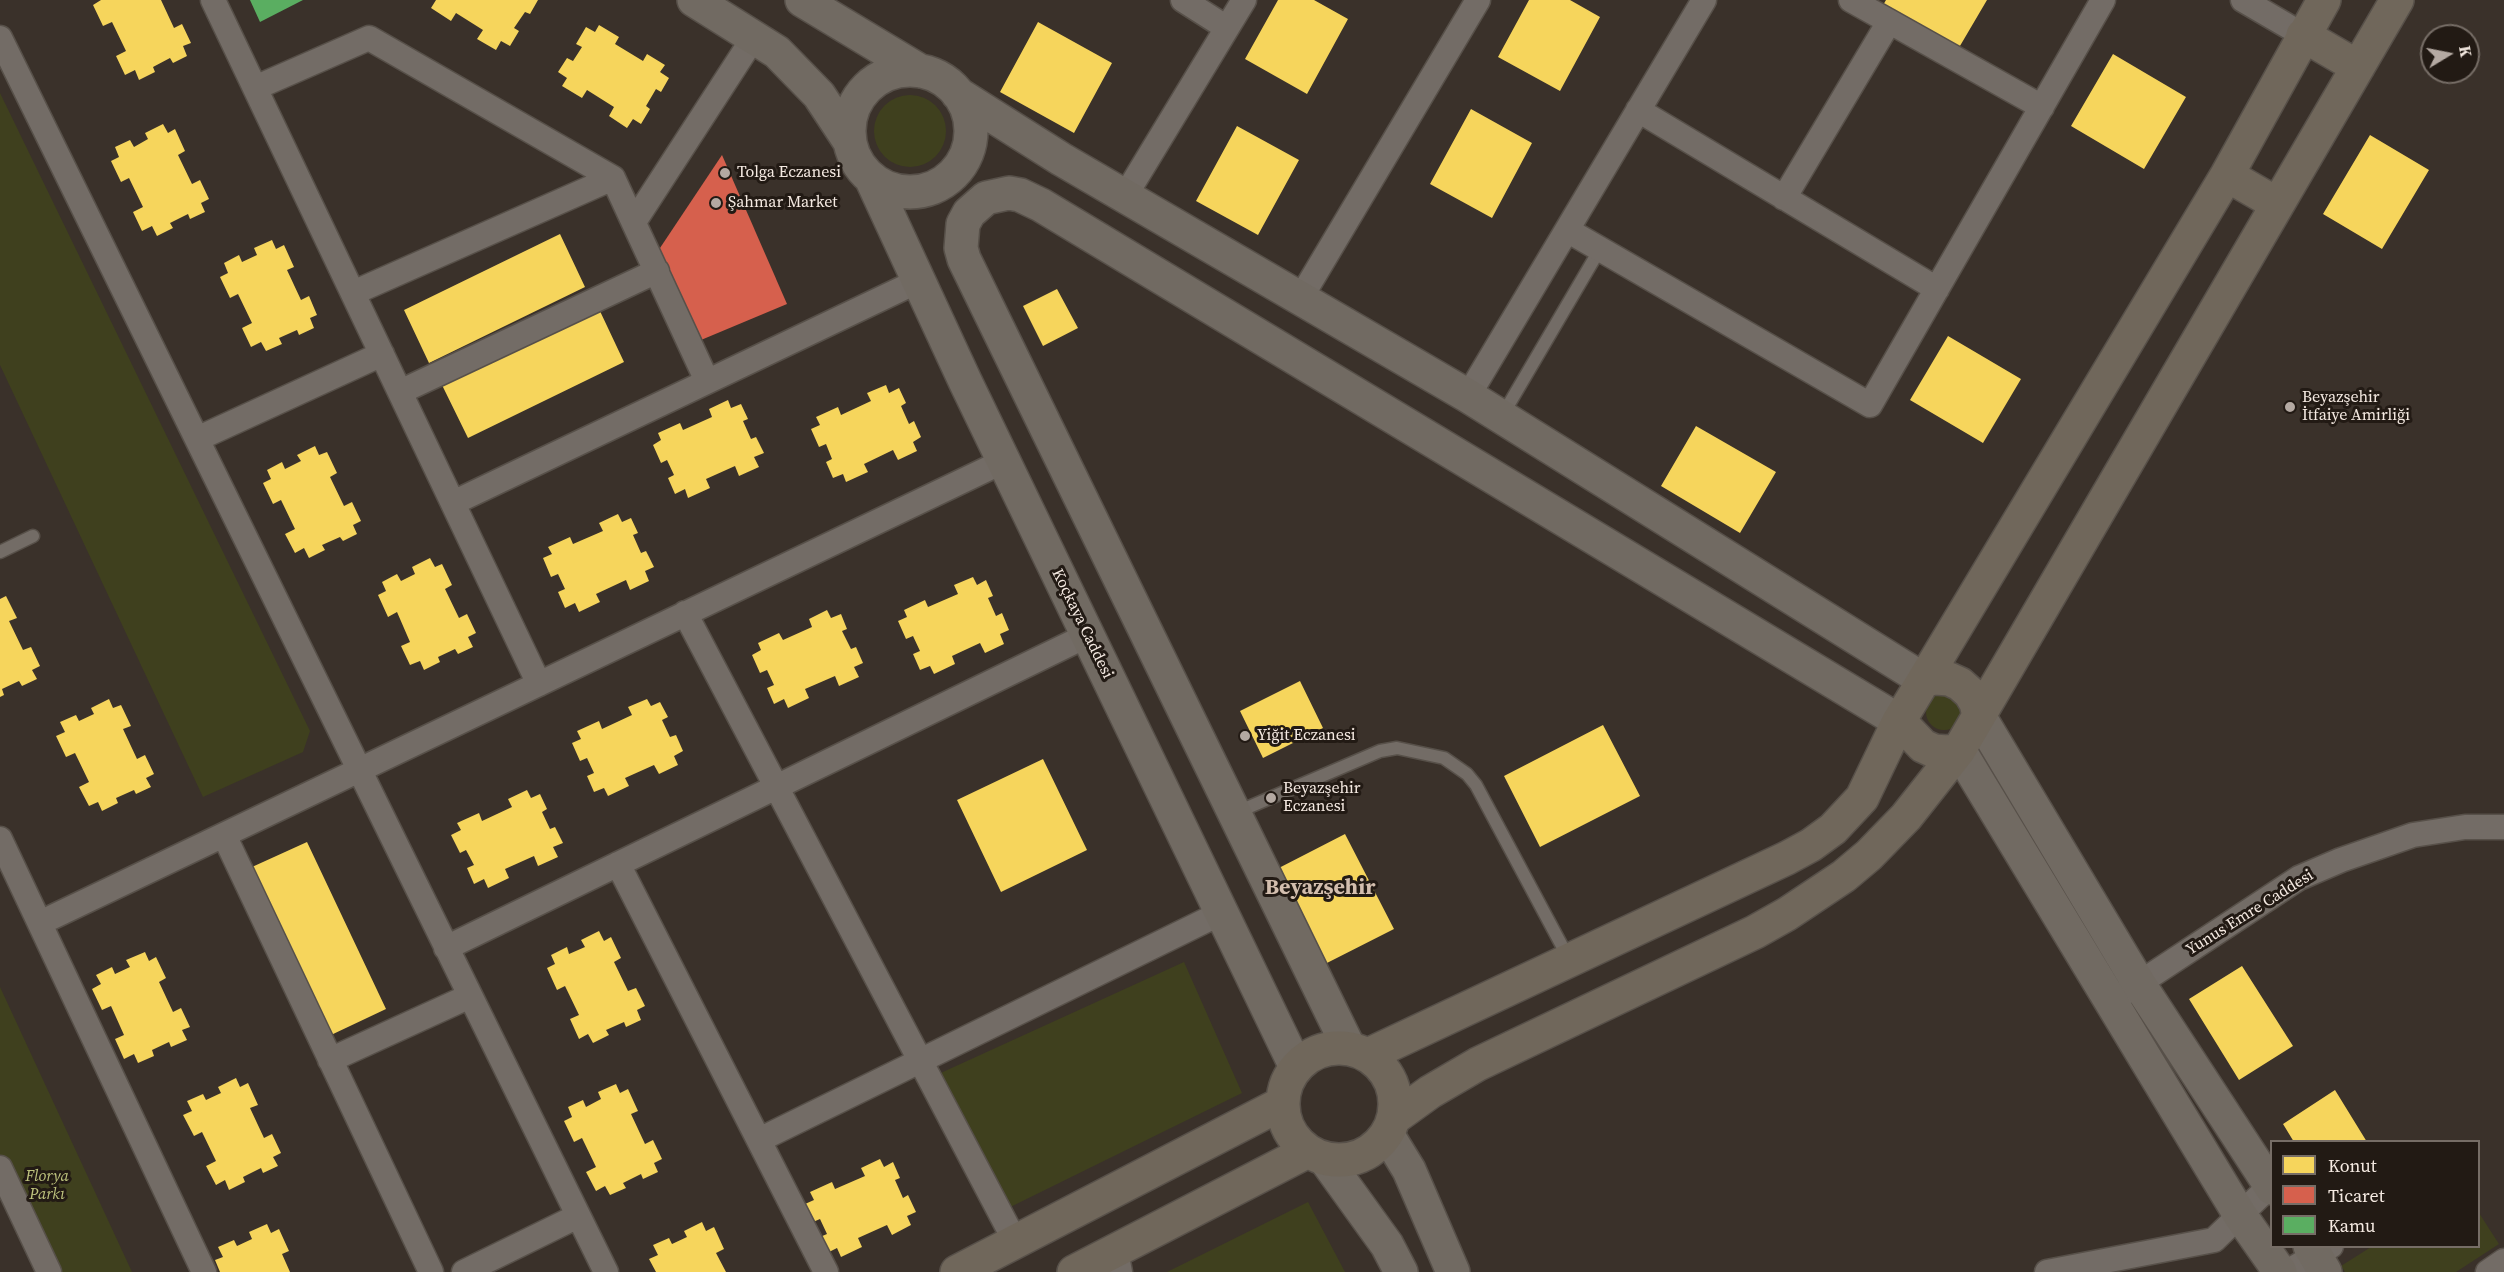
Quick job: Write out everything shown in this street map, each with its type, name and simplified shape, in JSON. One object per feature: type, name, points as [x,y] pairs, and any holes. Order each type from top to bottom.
[{"type":"highway","points":[[1358,1052],[1570,960],[1787,858],[1811,845],[1833,829],[1862,798],[1899,721],[2227,175],[2324,0]]},
{"type":"highway","points":[[1391,1126],[1396,1100],[1392,1083],[1382,1067],[1358,1052],[1330,1048],[1312,1054],[1296,1067],[1287,1084],[1283,1103],[1286,1122],[1295,1139],[1317,1155],[1343,1161],[1360,1157],[1375,1148],[1391,1126],[1430,1092],[1478,1065],[1755,932],[1844,876],[1888,837],[1925,795],[1959,750],[2397,0]]},
{"type":"highway","points":[[2303,35],[2358,67]]},
{"type":"highway","points":[[2227,175],[2277,204]]},
{"type":"highway","points":[[1924,680],[1949,679],[1960,684],[1970,693],[1979,716]]},
{"type":"highway","points":[[1899,721],[1923,746],[1934,751],[1959,750]]},
{"type":"highway","points":[[957,1272],[1283,1103]]},
{"type":"highway","points":[[1074,1272],[1118,1261],[1317,1155]]},
{"type":"main road","points":[[694,0],[777,52],[799,72],[819,95],[850,142],[862,169],[872,180],[899,191],[914,192],[928,189],[949,177],[962,163],[970,135],[968,113],[957,93]]},
{"type":"main road","points":[[802,0],[921,71],[941,79],[957,93],[1125,196],[1468,396],[1924,680]]},
{"type":"main road","points":[[850,142],[849,128],[852,113],[867,88],[891,73],[906,70],[921,71]]},
{"type":"main road","points":[[949,177],[969,213]]},
{"type":"main road","name":"Koçkaya Caddesi","points":[[872,180],[1004,461],[1296,1067]]},
{"type":"main road","points":[[1358,1052],[1235,813],[964,259],[961,236],[969,213],[977,205],[997,195],[1020,195],[1041,205],[1899,721]]},
{"type":"main road","points":[[1979,716],[2139,984],[2270,1185]]},
{"type":"main road","points":[[1959,750],[2240,1215],[2280,1272]]},
{"type":"main road","points":[[1391,1126],[1453,1272]]},
{"type":"main road","points":[[1317,1155],[1380,1236],[1401,1272]]},
{"type":"street","points":[[213,0],[539,684]]},
{"type":"street","points":[[1183,0],[1227,28]]},
{"type":"street","points":[[1125,196],[1244,0]]},
{"type":"street","points":[[1300,299],[1478,0]]},
{"type":"street","points":[[1468,396],[1704,0]]},
{"type":"street","points":[[1851,0],[2042,107]]},
{"type":"street","points":[[1567,230],[1870,405],[2103,0]]},
{"type":"street","points":[[2243,0],[2303,35]]},
{"type":"street","points":[[1784,198],[1889,22]]},
{"type":"street","points":[[634,222],[754,37]]},
{"type":"street","points":[[0,38],[606,1272]]},
{"type":"street","points":[[255,88],[369,38],[613,178],[707,381]]},
{"type":"street","points":[[1638,110],[1937,289]]},
{"type":"street","points":[[353,293],[613,178]]},
{"type":"street","points":[[400,392],[657,271]]},
{"type":"street","points":[[453,503],[918,280]]},
{"type":"street","points":[[197,439],[382,354]]},
{"type":"street","points":[[40,923],[1004,461]]},
{"type":"street","points":[[685,613],[1016,1243]]},
{"type":"street","points":[[447,948],[1088,635]]},
{"type":"street","name":"Yunus Emre Caddesi","points":[[2111,1000],[2139,984],[2299,878],[2341,860],[2413,835],[2465,827],[2504,827]]},
{"type":"street","points":[[224,835],[431,1272]]},
{"type":"street","points":[[0,839],[204,1272]]},
{"type":"street","points":[[618,864],[826,1272]]},
{"type":"street","points":[[759,1140],[1221,913]]},
{"type":"street","points":[[330,1059],[470,996]]},
{"type":"street","points":[[0,1168],[49,1272]]},
{"type":"street","points":[[2047,1272],[2214,1240],[2270,1188]]},
{"type":"street","points":[[464,1272],[578,1216]]},
{"type":"street","points":[[2287,1272],[2320,1255]]},
{"type":"street","points":[[2488,1272],[2504,1261]]},
{"type":"lane","points":[[1501,417],[1600,249]]},
{"type":"lane","points":[[0,552],[33,536]]},
{"type":"lane","points":[[1235,813],[1380,751],[1398,748],[1444,758],[1467,774],[1476,785],[1570,960]]},
{"type":"green space","points":[[0,93],[310,731],[303,752],[203,797],[0,365]]},
{"type":"green space","points":[[917,95],[936,105],[944,117],[946,131],[944,145],[936,157],[924,165],[903,167],[884,157],[876,145],[874,124],[884,105],[896,97]]},
{"type":"green space","points":[[1944,694],[1956,700],[1962,712],[1956,724],[1944,730],[1932,724],[1926,712],[1932,700]]},
{"type":"green space","points":[[1184,962],[1242,1093],[988,1218],[921,1082]]},
{"type":"green space","name":"Florya Parkı","points":[[0,987],[132,1272],[42,1272],[0,1182]]},
{"type":"green space","points":[[1308,1202],[1345,1272],[1167,1272]]},
{"type":"green space","points":[[2480,1215],[2499,1244],[2456,1272],[2345,1272],[2341,1266],[2369,1248],[2480,1248]]},
{"type":"building: Konut","points":[[101,0],[161,0],[174,28],[182,24],[191,43],[183,46],[187,56],[173,63],[170,58],[153,67],[155,72],[139,80],[135,70],[125,75],[116,56],[126,51],[112,22],[103,26],[93,5]]},
{"type":"building: Konut","points":[[436,0],[538,0],[530,14],[525,12],[514,28],[519,31],[510,46],[501,41],[496,50],[477,39],[483,30],[456,13],[451,21],[431,8]]},
{"type":"building: Konut","points":[[1278,0],[1314,0],[1348,19],[1307,94],[1245,59]]},
{"type":"building: Konut","points":[[1529,0],[1570,0],[1600,17],[1560,91],[1498,57]]},
{"type":"building: Konut","points":[[1886,0],[1987,0],[1957,51],[1882,7]]},
{"type":"building: Konut","points":[[1038,22],[1112,63],[1074,133],[1000,92]]},
{"type":"building: Konut","points":[[599,25],[619,37],[615,44],[643,61],[647,54],[665,65],[660,72],[669,78],[661,92],[656,89],[646,106],[650,109],[641,124],[633,119],[627,128],[609,116],[614,107],[587,90],[582,98],[562,86],[567,78],[558,72],[567,58],[573,61],[582,47],[576,44],[586,27],[595,32]]},
{"type":"building: Konut","points":[[2113,54],[2186,97],[2144,169],[2071,126]]},
{"type":"building: Konut","points":[[1471,109],[1532,143],[1492,218],[1430,184]]},
{"type":"building: Konut","points":[[163,124],[168,133],[175,129],[185,151],[178,155],[192,184],[200,180],[209,199],[201,203],[205,212],[190,219],[188,214],[170,223],[173,228],[157,236],[152,226],[142,231],[133,212],[143,207],[129,178],[121,182],[111,161],[119,157],[115,147],[130,140],[134,147],[148,139],[145,133]]},
{"type":"building: Konut","points":[[1237,126],[1299,160],[1258,235],[1196,201]]},
{"type":"building: Konut","points":[[2370,135],[2429,170],[2382,249],[2323,214]]},
{"type":"building: Konut","points":[[560,234],[585,287],[429,363],[404,310]]},
{"type":"building: Konut","points":[[272,240],[276,249],[284,245],[294,267],[287,270],[301,300],[309,296],[317,315],[310,318],[314,328],[299,335],[297,330],[279,338],[282,344],[266,351],[261,342],[251,347],[242,328],[252,323],[238,294],[230,298],[220,277],[228,273],[224,263],[239,255],[242,262],[257,255],[254,248]]},
{"type":"building: Konut","points":[[1057,289],[1078,328],[1043,346],[1023,306]]},
{"type":"building: Konut","points":[[599,309],[624,362],[468,438],[442,385]]},
{"type":"building: Konut","points":[[1948,336],[2021,379],[1983,443],[1910,400]]},
{"type":"building: Konut","points":[[886,385],[889,393],[899,388],[906,403],[901,406],[909,424],[914,421],[921,437],[913,442],[917,451],[898,460],[893,450],[864,464],[868,472],[846,482],[843,474],[833,478],[826,462],[832,459],[826,444],[819,447],[811,429],[820,425],[816,417],[838,407],[841,415],[871,401],[867,393]]},
{"type":"building: Konut","points":[[728,400],[731,408],[741,404],[748,419],[743,421],[751,439],[756,437],[764,453],[754,457],[759,467],[739,476],[735,466],[706,479],[710,488],[688,498],[685,489],[675,494],[668,478],[674,475],[667,460],[661,463],[653,445],[661,440],[658,433],[680,423],[683,430],[712,417],[709,409]]},
{"type":"building: Konut","points":[[1696,426],[1776,472],[1740,533],[1661,486]]},
{"type":"building: Konut","points":[[315,446],[319,455],[327,452],[337,473],[330,477],[344,506],[352,502],[361,521],[353,525],[357,534],[343,541],[340,537],[322,545],[325,550],[309,558],[304,548],[295,553],[285,534],[295,529],[281,500],[273,504],[263,483],[271,479],[267,470],[282,462],[285,469],[301,461],[297,455]]},
{"type":"building: Konut","points":[[618,514],[622,522],[631,518],[638,533],[633,535],[641,553],[646,551],[654,567],[645,571],[649,581],[630,590],[626,580],[596,594],[600,602],[579,612],[575,603],[565,608],[558,592],[565,589],[558,574],[551,577],[543,558],[552,554],[548,547],[570,537],[573,544],[603,531],[599,523]]},
{"type":"building: Konut","points":[[430,558],[435,567],[442,564],[452,585],[445,589],[459,618],[467,614],[476,633],[468,637],[473,647],[458,654],[455,649],[438,657],[440,662],[424,670],[420,661],[410,665],[401,646],[410,642],[397,612],[388,617],[378,595],[386,591],[382,582],[397,574],[401,581],[415,574],[412,567]]},
{"type":"building: Konut","points":[[973,577],[977,585],[986,580],[993,596],[988,598],[996,616],[1002,613],[1009,630],[1000,634],[1004,644],[985,653],[980,643],[952,656],[955,664],[934,674],[930,666],[920,670],[913,654],[920,651],[913,636],[906,639],[898,621],[907,617],[904,610],[925,600],[928,607],[958,594],[954,585]]},
{"type":"building: Konut","points":[[6,596],[17,618],[9,621],[23,650],[31,647],[40,666],[32,670],[37,679],[22,686],[19,681],[2,689],[4,695],[0,697],[0,599]]},
{"type":"building: Konut","points":[[827,610],[831,618],[841,614],[847,629],[842,631],[851,649],[856,647],[863,663],[854,667],[859,677],[839,686],[835,676],[805,689],[809,698],[788,708],[784,699],[774,704],[767,688],[774,685],[767,670],[760,673],[752,655],[761,650],[758,643],[779,633],[783,640],[812,627],[809,619]]},
{"type":"building: Konut","points":[[1300,681],[1323,728],[1263,758],[1240,711]]},
{"type":"building: Konut","points":[[109,699],[113,708],[121,705],[131,726],[123,729],[137,759],[145,755],[154,774],[146,778],[151,787],[136,794],[134,790],[116,798],[118,803],[102,811],[98,802],[89,806],[79,787],[89,782],[75,753],[66,757],[56,736],[65,732],[60,722],[76,715],[79,721],[94,714],[91,708]]},
{"type":"building: Konut","points":[[647,699],[651,706],[660,702],[668,717],[662,720],[670,737],[676,735],[683,751],[674,756],[678,765],[659,774],[654,765],[625,778],[629,786],[608,796],[604,788],[594,792],[587,776],[594,773],[587,758],[580,761],[572,743],[581,739],[577,731],[599,721],[602,729],[632,715],[628,707]]},
{"type":"building: Konut","points":[[1603,725],[1640,796],[1540,847],[1504,776]]},
{"type":"building: Konut","points":[[1043,759],[1087,850],[1001,892],[957,800]]},
{"type":"building: Konut","points":[[527,790],[531,798],[540,794],[547,809],[542,812],[550,829],[555,827],[563,843],[553,847],[558,857],[538,866],[534,856],[505,869],[509,878],[488,888],[484,879],[474,884],[467,868],[474,865],[466,850],[460,853],[451,835],[461,830],[457,823],[479,813],[482,821],[512,807],[508,799]]},
{"type":"building: Konut","points":[[1345,834],[1394,929],[1321,966],[1273,871]]},
{"type":"building: Konut","points":[[307,842],[386,1009],[331,1035],[252,867]]},
{"type":"building: Konut","points":[[599,931],[604,941],[611,937],[621,958],[614,962],[628,991],[636,988],[645,1006],[637,1010],[641,1020],[626,1027],[624,1022],[606,1030],[609,1035],[593,1043],[588,1034],[579,1039],[570,1019],[579,1015],[565,986],[557,990],[547,968],[555,964],[551,955],[567,947],[569,954],[585,947],[581,940]]},
{"type":"building: Konut","points":[[145,952],[149,961],[156,957],[166,978],[159,982],[173,1012],[181,1008],[190,1027],[182,1030],[187,1040],[171,1047],[169,1042],[152,1050],[154,1056],[138,1063],[134,1054],[124,1059],[115,1039],[124,1035],[111,1006],[102,1010],[92,989],[101,984],[96,975],[112,967],[115,974],[130,967],[126,960]]},
{"type":"building: Konut","points":[[2242,966],[2293,1046],[2239,1080],[2189,999]]},
{"type":"building: Konut","points":[[236,1078],[240,1087],[248,1083],[258,1105],[250,1108],[264,1138],[272,1134],[281,1153],[273,1157],[278,1166],[263,1173],[261,1168],[243,1177],[245,1182],[229,1190],[225,1180],[216,1185],[206,1166],[216,1161],[202,1132],[194,1136],[183,1115],[192,1111],[187,1101],[203,1094],[206,1100],[221,1093],[218,1087]]},
{"type":"building: Konut","points":[[616,1084],[620,1093],[628,1089],[638,1111],[631,1114],[645,1144],[653,1140],[662,1159],[654,1163],[658,1172],[643,1179],[641,1174],[623,1183],[626,1188],[610,1195],[605,1186],[596,1191],[586,1172],[596,1167],[582,1138],[574,1142],[564,1121],[572,1117],[568,1107],[583,1100],[586,1107],[601,1099],[598,1092]]},
{"type":"building: Konut","points":[[2335,1090],[2366,1140],[2293,1140],[2283,1124]]},
{"type":"building: Konut","points":[[880,1159],[884,1167],[893,1162],[900,1178],[895,1180],[903,1198],[908,1195],[916,1212],[907,1216],[911,1225],[892,1235],[887,1225],[858,1238],[862,1247],[841,1257],[837,1248],[827,1253],[820,1237],[827,1234],[820,1219],[813,1222],[805,1204],[814,1200],[810,1192],[832,1182],[835,1189],[865,1176],[861,1168]]},
{"type":"building: Konut","points":[[702,1222],[706,1231],[714,1227],[724,1249],[716,1253],[726,1272],[656,1272],[649,1259],[658,1255],[653,1245],[669,1238],[672,1244],[687,1237],[684,1231]]},
{"type":"building: Konut","points":[[267,1224],[271,1233],[279,1229],[289,1251],[282,1254],[290,1272],[220,1272],[215,1260],[223,1257],[218,1247],[234,1240],[237,1246],[252,1239],[249,1232]]},
{"type":"building: Ticaret","name":"Şahmar Market","points":[[722,155],[787,304],[701,340],[658,251]]},
{"type":"building: Kamu","points":[[250,0],[303,0],[260,22]]},
{"type":"place","name":"Tolga Eczanesi","points":[[725,173]]},
{"type":"place","name":"Şahmar Market","points":[[716,203]]},
{"type":"place","name":"Beyazşehir İtfaiye Amirliği","points":[[2290,407]]},
{"type":"place","name":"Yiğit Eczanesi","points":[[1245,736]]},
{"type":"place","name":"Beyazşehir Eczanesi","points":[[1271,798]]},
{"type":"district","name":"Beyazşehir","points":[[1320,888]]}]
